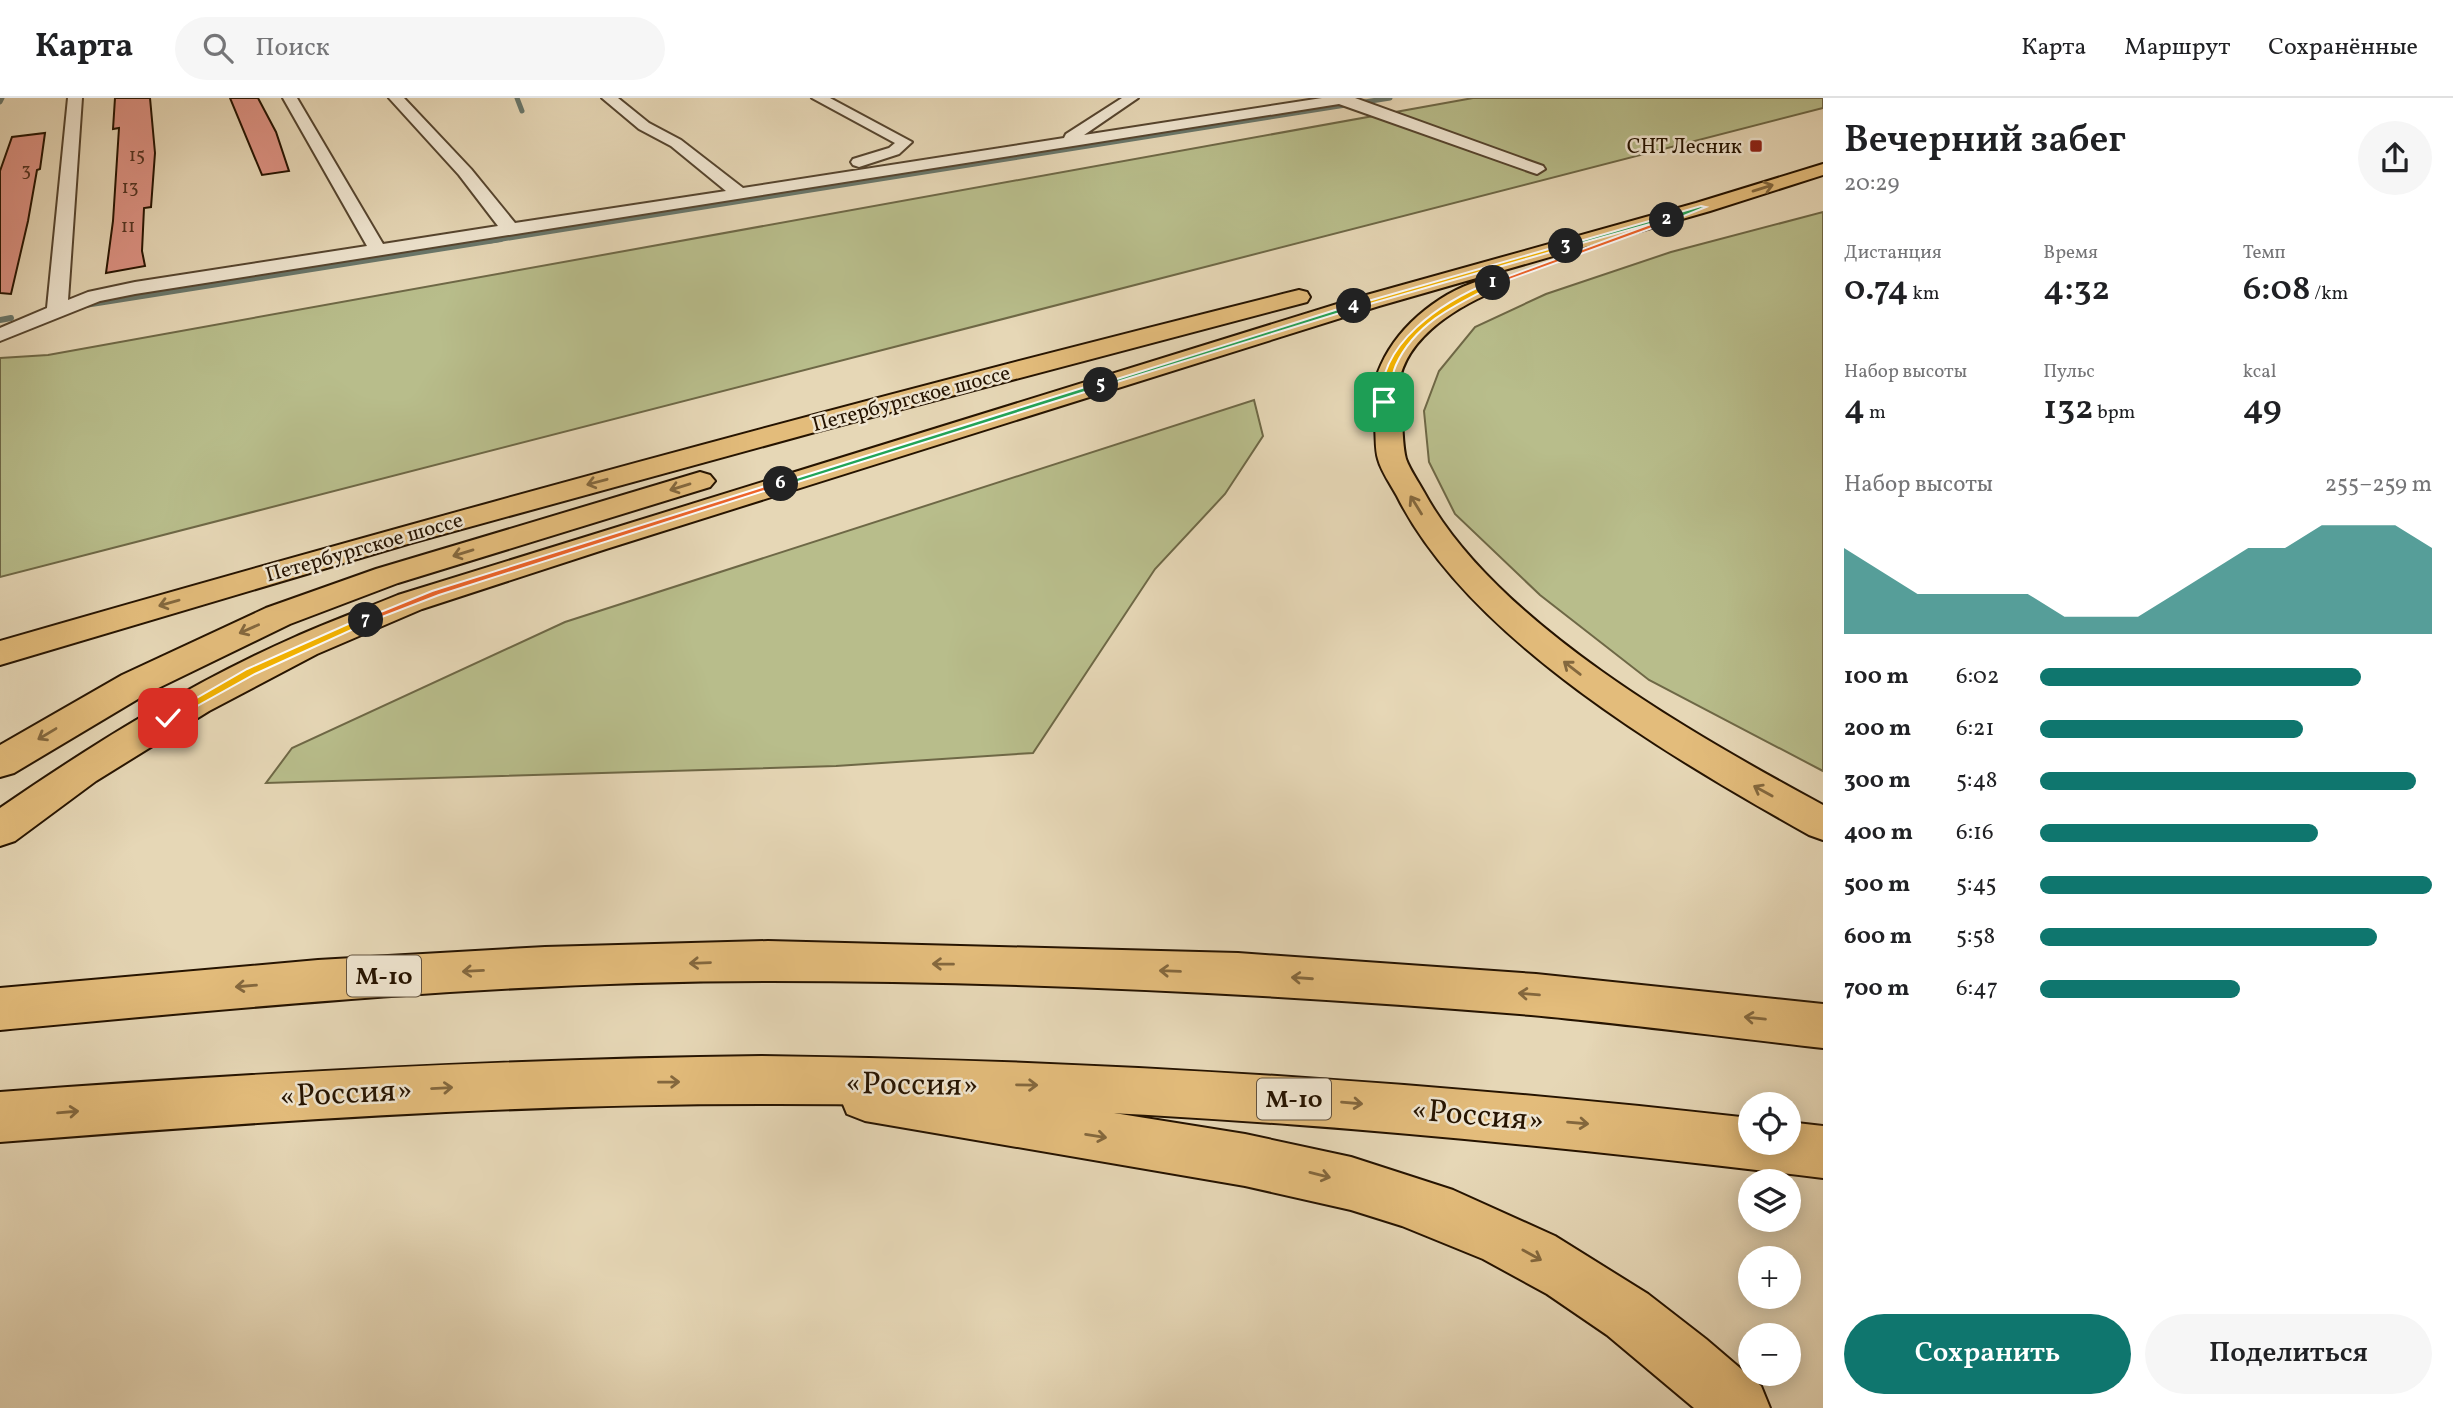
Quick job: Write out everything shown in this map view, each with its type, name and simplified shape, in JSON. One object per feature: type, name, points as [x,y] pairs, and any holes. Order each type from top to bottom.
[{"type":"main road","name":"Петербургское шоссе","points":[[0,830],[82,771],[224,686],[296,650],[410,602],[1371,301],[1703,207],[1823,169]]},
{"type":"main road","points":[[1703,207],[1516,273],[1458,299],[1425,322],[1401,350],[1386,383],[1385,423],[1389,445],[1409,494],[1447,549],[1481,587],[1533,636],[1586,678],[1659,729],[1823,824]]},
{"type":"main road","name":"Петербургское шоссе","points":[[0,653],[413,533],[805,426],[1324,290]]},
{"type":"main road","points":[[0,764],[105,700],[193,654],[268,620],[351,589],[695,482],[1202,331],[1284,302]]},
{"type":"main road","name":"М-10","points":[[0,1009],[331,979],[545,967],[768,961],[1002,965],[1238,974],[1536,995],[1823,1026]]},
{"type":"main road","points":[[762,1080],[1214,1153],[1315,1174],[1402,1198],[1505,1240],[1576,1279],[1671,1347],[1739,1408]]},
{"type":"main road","name":"«Россия»","points":[[0,1117],[252,1097],[455,1087],[762,1080],[1035,1085],[1312,1100],[1599,1125],[1823,1152]]},
{"type":"street","points":[[57,310],[75,98]]},
{"type":"street","points":[[290,98],[378,250]]},
{"type":"street","points":[[396,98],[465,172],[510,229]]},
{"type":"street","points":[[608,98],[644,126],[676,143],[740,194]]},
{"type":"street","points":[[787,187],[894,151],[905,142],[819,98]]},
{"type":"street","points":[[1060,144],[1131,98]]},
{"type":"street","points":[[0,335],[95,296],[135,288],[1060,144],[1316,101],[1348,101],[1537,169]]},
{"type":"green space","points":[[1473,98],[1823,98],[1823,108],[0,577],[0,358],[48,355]]},
{"type":"green space","points":[[1823,212],[1823,771],[1649,680],[1540,595],[1455,514],[1429,462],[1424,411],[1439,371],[1475,327],[1546,294],[1671,252]]},
{"type":"green space","points":[[1254,400],[1263,436],[1225,494],[1155,569],[1033,753],[836,766],[266,783],[292,748],[565,622]]},
{"type":"building","points":[[115,98],[150,98],[155,153],[151,207],[144,208],[142,251],[145,266],[106,273],[113,221],[119,128],[113,129]]},
{"type":"building","points":[[230,98],[258,98],[276,132],[289,171],[262,175]]},
{"type":"building","points":[[45,133],[40,169],[37,170],[11,294],[0,293],[0,171],[12,137]]},
{"type":"waterway","points":[[0,102],[2,98]]},
{"type":"waterway","points":[[517,98],[522,111]]},
{"type":"waterway","points":[[490,241],[1390,98]]},
{"type":"waterway","points":[[85,305],[501,239]]},
{"type":"waterway","points":[[0,320],[11,318]]},
{"type":"place","name":"СНТ Лесник","points":[[1756,146]]},
{"type":"route","points":[[168,718],[224,686],[305,646],[436,593],[1371,301],[1703,207],[1516,273],[1458,299],[1425,322],[1401,350],[1386,383],[1384,402]]}]
